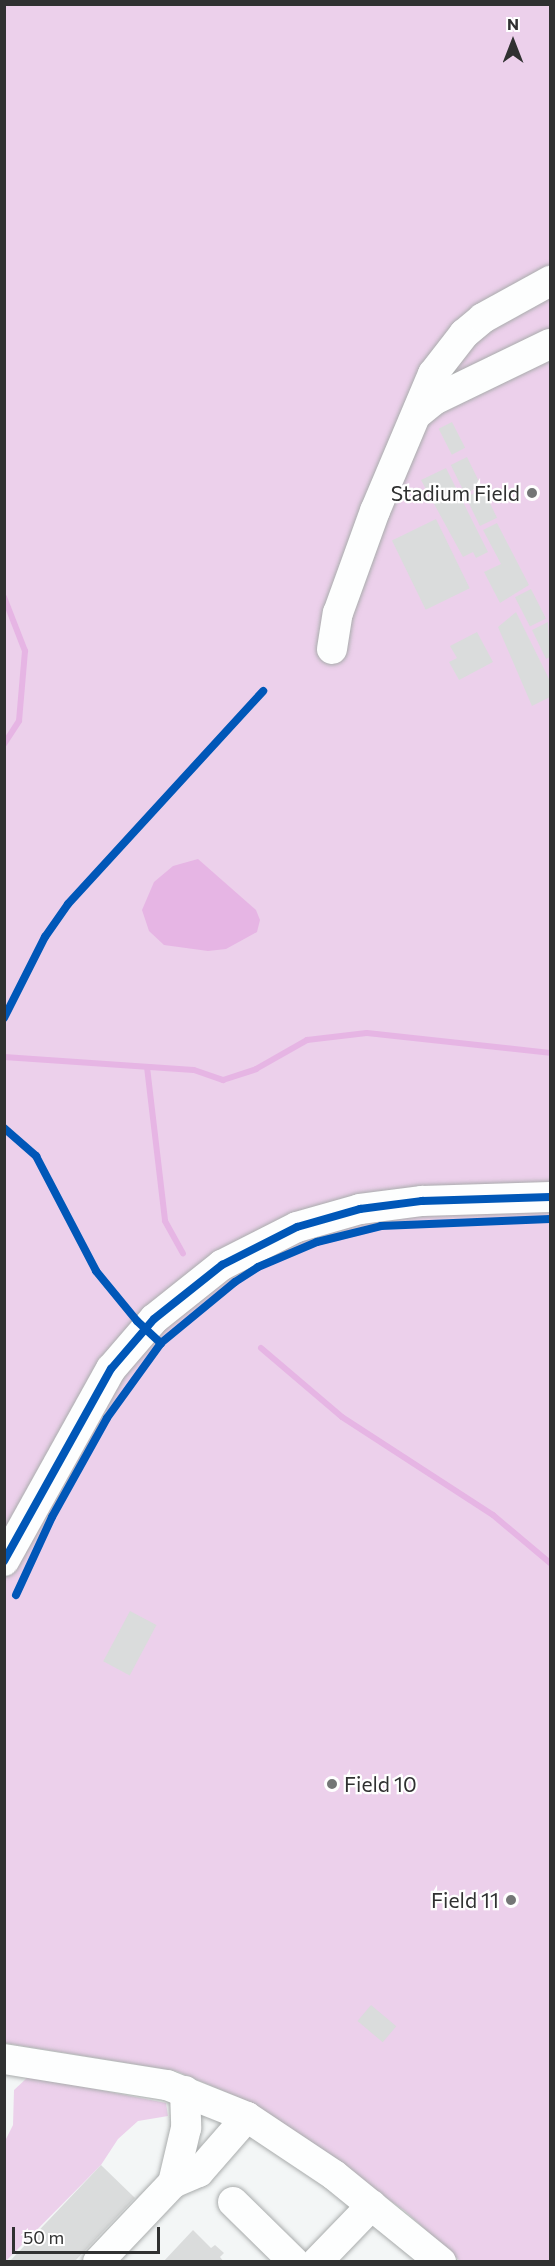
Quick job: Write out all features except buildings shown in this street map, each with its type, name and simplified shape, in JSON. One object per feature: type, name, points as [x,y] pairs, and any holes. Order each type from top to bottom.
[{"type":"street","points":[[332,649],[345,591],[375,511],[412,457],[418,412],[433,374],[464,334],[510,299],[550,281]]},
{"type":"street","points":[[418,412],[434,400],[550,344]]},
{"type":"street","points":[[4,1561],[111,1369],[154,1319],[222,1265],[279,1234],[360,1209],[422,1201],[550,1197]]},
{"type":"street","points":[[4,2059],[141,2080],[185,2091],[247,2117],[372,2205],[441,2262]]},
{"type":"street","points":[[173,2183],[186,2128],[185,2091]]},
{"type":"street","points":[[98,2262],[173,2183],[199,2172],[247,2117]]},
{"type":"street","points":[[233,2202],[294,2262]]},
{"type":"street","points":[[317,2262],[372,2205]]},
{"type":"shaded area","points":[[4,5],[550,5],[550,2261],[460,2261],[405,2211],[252,2103],[176,2071],[5,2043]]},
{"type":"shaded area","points":[[198,859],[256,910],[260,920],[257,932],[226,949],[208,951],[164,945],[149,931],[142,910],[154,882],[173,866]]},
{"type":"shaded area","points":[[29,2076],[166,2103],[168,2116],[138,2121],[118,2139],[101,2165],[5,2262],[5,2141],[13,2125],[14,2090]]},
{"type":"waterway","points":[[4,597],[25,651],[19,721],[4,744]]},
{"type":"waterway","points":[[4,1057],[194,1070],[223,1080],[256,1069],[307,1040],[367,1033],[550,1053]]},
{"type":"waterway","points":[[147,1067],[165,1221],[183,1253]]},
{"type":"waterway","points":[[261,1348],[342,1417],[493,1515],[550,1563]]},
{"type":"cycle path","points":[[4,1018],[45,937],[68,904],[263,691]]},
{"type":"cycle path","points":[[4,1128],[36,1156],[96,1271],[137,1321],[161,1343],[235,1282],[258,1267],[317,1242],[381,1226],[550,1219]]},
{"type":"cycle path","points":[[4,1561],[111,1369],[154,1319],[222,1265],[297,1227],[360,1209],[422,1201],[550,1197]]},
{"type":"cycle path","points":[[16,1595],[52,1517],[107,1418],[161,1343]]},
{"type":"place","name":"Stadium Field","points":[[532,493]]},
{"type":"place","name":"Field 10","points":[[332,1784]]},
{"type":"place","name":"Field 11","points":[[511,1900]]}]
